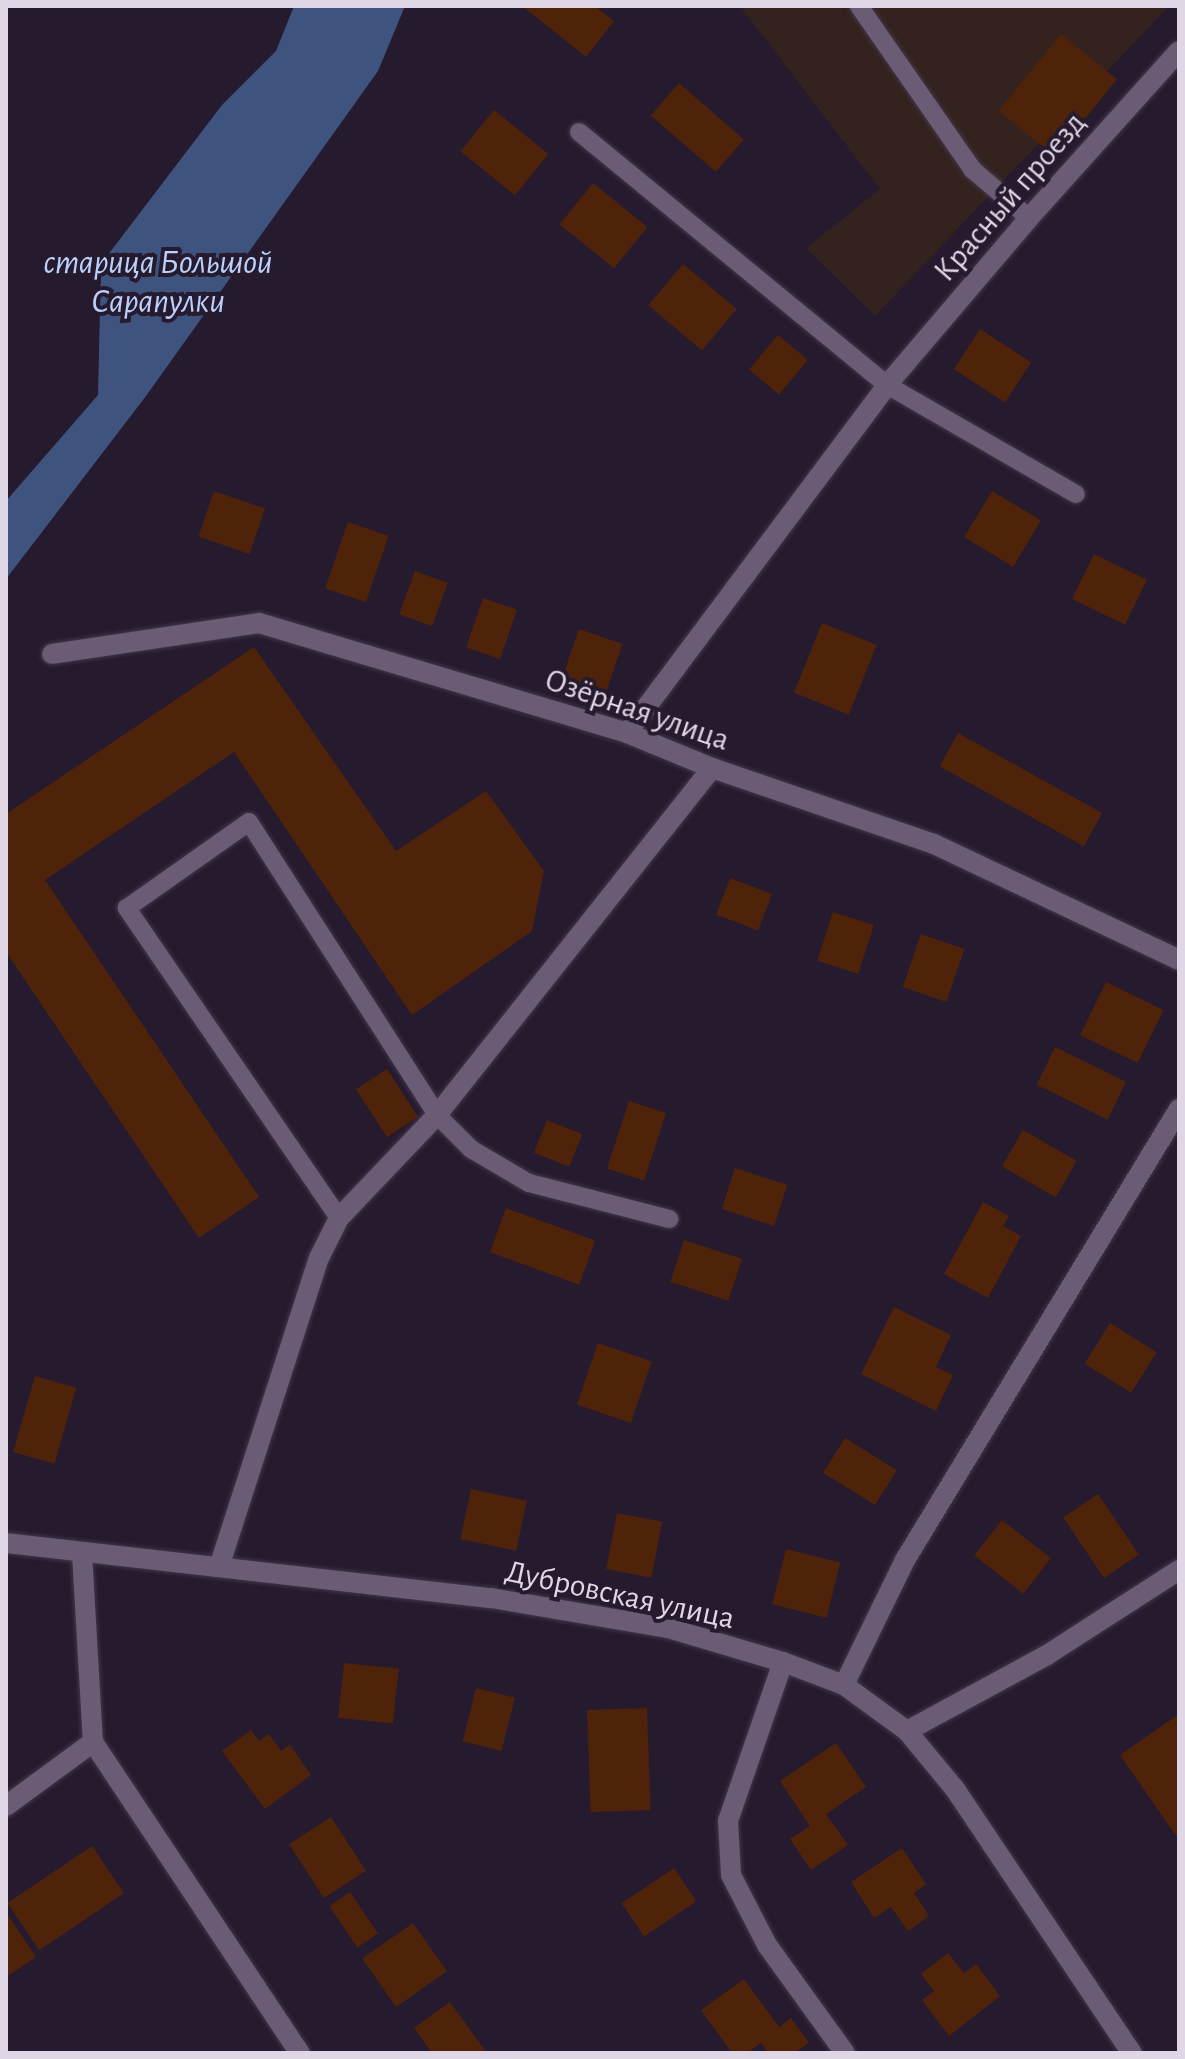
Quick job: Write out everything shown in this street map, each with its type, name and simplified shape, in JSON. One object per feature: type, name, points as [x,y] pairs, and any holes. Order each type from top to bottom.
[{"type":"street","name":"Красный проезд","points":[[627,733],[887,385],[1029,218],[1179,51]]},
{"type":"street","name":"Озёрная улица","points":[[52,654],[259,623],[627,733],[712,768],[934,844],[1179,960]]},
{"type":"street","points":[[219,1567],[319,1258],[339,1218],[437,1115],[712,768]]},
{"type":"street","points":[[844,1685],[905,1560],[1179,1109]]},
{"type":"street","name":"Дубровская улица","points":[[6,1543],[491,1598],[668,1628],[783,1662],[844,1685],[907,1731],[955,1789],[1132,2053]]},
{"type":"street","points":[[82,1553],[93,1742],[300,2053]]},
{"type":"street","points":[[907,1731],[1047,1655],[1179,1570]]},
{"type":"street","points":[[783,1662],[728,1821],[731,1875],[767,1945],[845,2053]]},
{"type":"street","points":[[6,1806],[93,1742]]},
{"type":"lane","points":[[859,6],[973,170],[1029,218]]},
{"type":"lane","points":[[579,132],[887,385],[1076,494]]},
{"type":"lane","points":[[339,1218],[127,908],[249,822],[437,1115],[471,1149],[529,1183],[669,1219]]},
{"type":"shaded area","points":[[740,6],[1169,6],[875,316],[806,248],[880,189]]},
{"type":"water","name":"старица Большой Сарапулки","points":[[294,6],[405,6],[378,71],[146,396],[6,579],[6,501],[98,395],[101,264],[222,105],[276,51]]},
{"type":"building","points":[[522,6],[595,6],[614,21],[586,57]]},
{"type":"building","points":[[1061,34],[1117,79],[1055,156],[999,111]]},
{"type":"building","points":[[679,83],[744,139],[716,172],[651,115]]},
{"type":"building","points":[[494,110],[548,154],[515,195],[461,151]]},
{"type":"building","points":[[593,183],[647,227],[614,268],[560,224]]},
{"type":"building","points":[[683,264],[737,309],[702,350],[648,305]]},
{"type":"building","points":[[980,329],[1031,362],[1005,402],[954,369]]},
{"type":"building","points":[[778,335],[808,360],[779,395],[749,369]]},
{"type":"building","points":[[214,491],[265,509],[249,554],[198,536]]},
{"type":"building","points":[[992,491],[1041,520],[1013,567],[964,537]]},
{"type":"building","points":[[348,522],[389,536],[366,602],[325,588]]},
{"type":"building","points":[[1094,554],[1147,580],[1125,625],[1072,599]]},
{"type":"building","points":[[415,571],[448,583],[432,626],[399,614]]},
{"type":"building","points":[[483,598],[517,610],[500,659],[466,647]]},
{"type":"building","points":[[822,623],[877,645],[849,715],[794,693]]},
{"type":"building","points":[[579,629],[622,644],[603,702],[559,687]]},
{"type":"building","points":[[254,647],[396,851],[486,791],[544,871],[532,931],[412,1015],[234,752],[45,880],[259,1197],[199,1238],[6,952],[6,814]]},
{"type":"building","points":[[958,733],[1102,813],[1084,846],[940,766]]},
{"type":"building","points":[[730,878],[772,894],[758,931],[716,914]]},
{"type":"building","points":[[833,912],[874,925],[858,974],[817,961]]},
{"type":"building","points":[[921,934],[964,949],[946,1002],[903,987]]},
{"type":"building","points":[[1106,982],[1164,1010],[1138,1063],[1080,1035]]},
{"type":"building","points":[[1055,1047],[1126,1082],[1108,1119],[1037,1085]]},
{"type":"building","points":[[387,1069],[418,1117],[387,1137],[356,1089]]},
{"type":"building","points":[[629,1101],[666,1113],[644,1181],[607,1169]]},
{"type":"building","points":[[547,1120],[582,1134],[569,1167],[534,1152]]},
{"type":"building","points":[[1023,1130],[1077,1161],[1056,1197],[1002,1166]]},
{"type":"building","points":[[735,1168],[787,1185],[774,1226],[722,1209]]},
{"type":"building","points":[[983,1202],[1009,1216],[1003,1226],[1021,1236],[988,1298],[944,1274]]},
{"type":"building","points":[[506,1208],[595,1240],[579,1285],[490,1252]]},
{"type":"building","points":[[684,1240],[742,1259],[728,1301],[670,1282]]},
{"type":"building","points":[[894,1307],[951,1335],[936,1367],[953,1375],[936,1411],[861,1374]]},
{"type":"building","points":[[1110,1323],[1157,1352],[1131,1393],[1085,1364]]},
{"type":"building","points":[[598,1343],[652,1362],[631,1423],[577,1404]]},
{"type":"building","points":[[35,1376],[76,1388],[55,1464],[13,1452]]},
{"type":"building","points":[[845,1438],[897,1470],[875,1505],[823,1473]]},
{"type":"building","points":[[471,1489],[527,1501],[516,1551],[460,1539]]},
{"type":"building","points":[[1098,1494],[1139,1555],[1104,1578],[1063,1517]]},
{"type":"building","points":[[617,1513],[662,1522],[651,1578],[606,1569]]},
{"type":"building","points":[[1002,1520],[1051,1558],[1023,1594],[974,1555]]},
{"type":"building","points":[[786,1549],[840,1563],[827,1618],[772,1604]]},
{"type":"building","points":[[344,1663],[399,1669],[393,1723],[338,1718]]},
{"type":"building","points":[[476,1688],[515,1698],[502,1751],[463,1741]]},
{"type":"building","points":[[647,1708],[651,1810],[591,1812],[587,1710]]},
{"type":"building","points":[[1179,1714],[1179,1840],[1120,1755]]},
{"type":"building","points":[[251,1730],[259,1741],[269,1734],[281,1751],[290,1745],[311,1775],[265,1809],[222,1751]]},
{"type":"building","points":[[836,1743],[866,1787],[826,1814],[848,1845],[811,1870],[790,1839],[810,1826],[780,1781]]},
{"type":"building","points":[[331,1817],[366,1871],[324,1898],[289,1844]]},
{"type":"building","points":[[92,1846],[124,1893],[39,1950],[7,1903]]},
{"type":"building","points":[[902,1848],[926,1884],[914,1893],[929,1916],[908,1931],[891,1907],[874,1918],[851,1882]]},
{"type":"building","points":[[674,1868],[696,1901],[644,1936],[622,1903]]},
{"type":"building","points":[[350,1892],[378,1933],[357,1947],[329,1906]]},
{"type":"building","points":[[6,1912],[36,1957],[6,1977]]},
{"type":"building","points":[[413,1923],[447,1971],[396,2007],[362,1959]]},
{"type":"building","points":[[948,1953],[964,1973],[976,1964],[1000,1996],[949,2036],[922,2000],[934,1991],[921,1974]]},
{"type":"building","points":[[744,1979],[779,2027],[791,2018],[809,2043],[794,2053],[769,2053],[761,2043],[747,2053],[732,2053],[701,2010]]},
{"type":"building","points":[[450,2002],[487,2053],[432,2053],[414,2028]]}]
